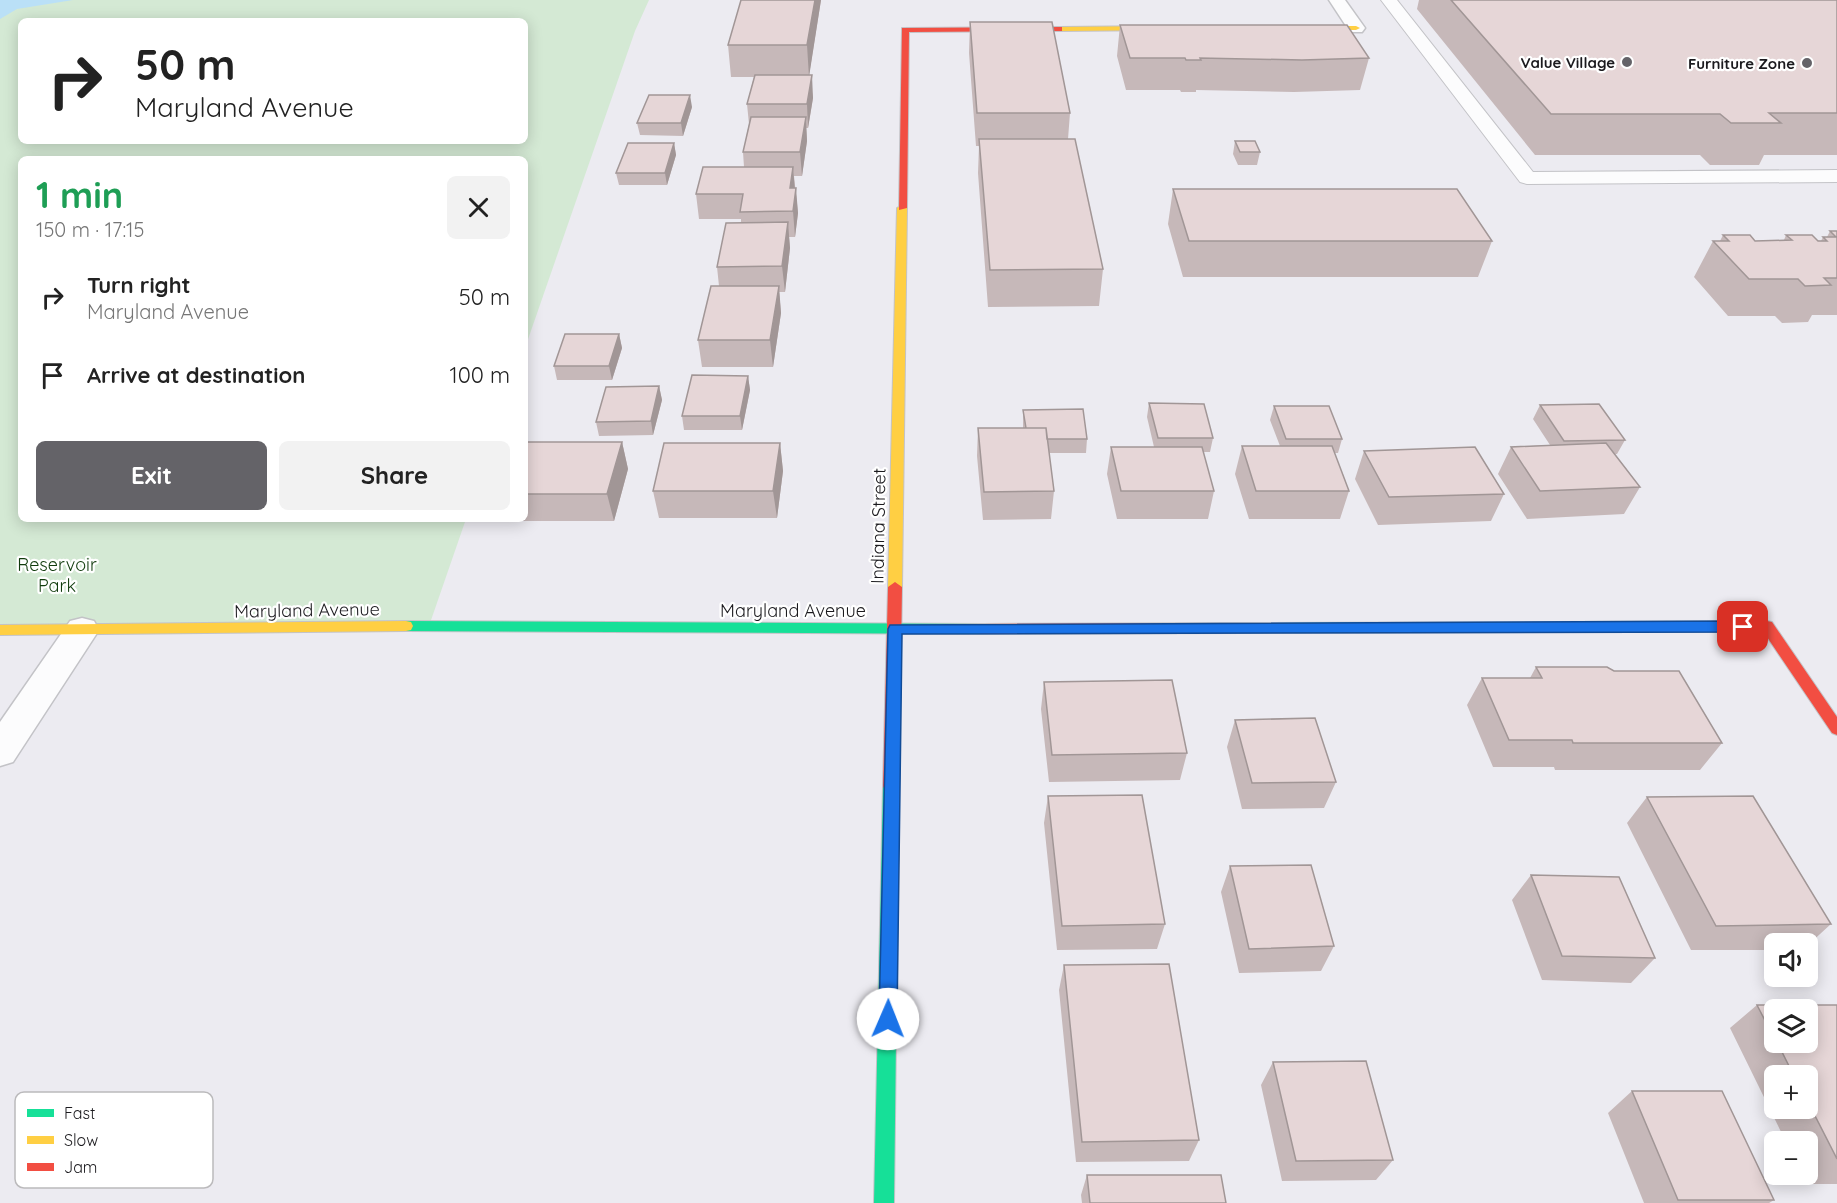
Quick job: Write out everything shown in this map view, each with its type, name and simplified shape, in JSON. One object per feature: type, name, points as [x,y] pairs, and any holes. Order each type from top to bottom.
[{"type":"street","points":[[1337,0],[1356,28]]},
{"type":"street","name":"Indiana Street","points":[[884,1203],[905,30],[1178,28]]},
{"type":"street","points":[[1285,28],[1356,28]]},
{"type":"street","name":"Maryland Avenue","points":[[0,630],[417,627],[895,629],[1767,627],[1837,729]]},
{"type":"street","points":[[0,751],[82,630]]},
{"type":"lane","points":[[1389,0],[1527,178],[1837,176]]},
{"type":"green space","name":"Reservoir Park","points":[[0,0],[649,0],[635,31],[528,339],[528,156],[18,156],[18,522],[465,522],[429,626],[0,630]]},
{"type":"water","points":[[0,0],[73,0],[17,9],[0,19]]},
{"type":"building","points":[[741,0],[815,0],[807,45],[728,45]]},
{"type":"building","points":[[1451,0],[1837,0],[1837,113],[1769,113],[1781,123],[1731,123],[1720,114],[1551,114]]},
{"type":"building","points":[[970,22],[1052,22],[1070,113],[977,113]]},
{"type":"building","points":[[1120,25],[1347,25],[1369,58],[1302,60],[1200,58],[1201,60],[1186,60],[1185,58],[1130,58]]},
{"type":"building","points":[[755,75],[812,75],[807,104],[747,104]]},
{"type":"building","points":[[649,95],[690,95],[681,123],[637,123]]},
{"type":"building","points":[[751,117],[806,117],[800,152],[743,152]]},
{"type":"building","points":[[979,139],[1075,139],[1103,269],[990,270]]},
{"type":"building","points":[[1235,141],[1255,141],[1260,152],[1240,152]]},
{"type":"building","points":[[628,143],[674,143],[665,173],[616,173]]},
{"type":"building","points":[[703,167],[793,167],[790,188],[796,188],[793,211],[740,212],[743,194],[696,194]]},
{"type":"building","points":[[1173,189],[1457,189],[1492,241],[1189,241]]},
{"type":"building","points":[[788,222],[782,266],[717,267],[726,223]]},
{"type":"building","points":[[1830,231],[1837,231],[1837,278],[1824,278],[1831,285],[1805,286],[1798,279],[1749,279],[1713,241],[1729,241],[1723,235],[1750,235],[1755,241],[1792,240],[1786,235],[1812,235],[1818,241],[1827,241],[1823,237],[1836,237]]},
{"type":"building","points":[[711,286],[779,286],[770,340],[698,340]]},
{"type":"building","points":[[565,334],[619,334],[609,366],[554,366]]},
{"type":"building","points":[[692,375],[748,376],[740,416],[682,416]]},
{"type":"building","points":[[659,386],[651,421],[596,422],[606,387]]},
{"type":"building","points":[[1149,403],[1204,404],[1213,438],[1158,438]]},
{"type":"building","points":[[1599,404],[1625,440],[1564,441],[1540,405]]},
{"type":"building","points":[[1274,406],[1329,406],[1342,439],[1286,439]]},
{"type":"building","points":[[1083,409],[1087,439],[1047,439],[1046,428],[1026,428],[1023,410]]},
{"type":"building","points":[[978,428],[1046,428],[1054,491],[984,492]]},
{"type":"building","points":[[528,442],[622,442],[607,494],[528,494]]},
{"type":"building","points":[[664,443],[780,443],[773,491],[653,491]]},
{"type":"building","points":[[1606,443],[1640,487],[1540,491],[1511,447]]},
{"type":"building","points":[[1242,446],[1332,446],[1349,491],[1256,491]]},
{"type":"building","points":[[1111,447],[1202,447],[1214,491],[1121,491]]},
{"type":"building","points":[[1475,447],[1504,494],[1389,497],[1364,451]]},
{"type":"building","points":[[1536,667],[1607,667],[1614,671],[1679,671],[1722,743],[1573,743],[1572,740],[1509,740],[1482,678],[1542,678]]},
{"type":"building","points":[[1172,680],[1187,753],[1052,755],[1044,682]]},
{"type":"building","points":[[1315,718],[1336,782],[1252,783],[1235,720]]},
{"type":"building","points":[[1142,795],[1165,924],[1062,926],[1048,796]]},
{"type":"building","points":[[1753,796],[1831,924],[1716,926],[1647,797]]},
{"type":"building","points":[[1311,865],[1334,946],[1249,949],[1230,866]]},
{"type":"building","points":[[1531,875],[1619,877],[1655,958],[1562,956]]},
{"type":"building","points":[[1169,964],[1199,1140],[1082,1142],[1064,965]]},
{"type":"building","points":[[1757,1005],[1764,1005],[1764,1019]]},
{"type":"building","points":[[1818,1005],[1837,1005],[1837,1159],[1817,1119],[1818,1065],[1788,1065],[1782,1053],[1818,1053]]},
{"type":"building","points":[[1366,1061],[1393,1160],[1296,1161],[1273,1062]]},
{"type":"building","points":[[1632,1091],[1722,1091],[1764,1179],[1764,1185],[1767,1185],[1774,1200],[1678,1200]]},
{"type":"building","points":[[1087,1175],[1221,1175],[1226,1203],[1090,1203]]},
{"type":"traffic: fast","points":[[406,626],[982,629]]},
{"type":"traffic: fast","points":[[1244,628],[1556,627]]},
{"type":"traffic: fast","points":[[884,1203],[891,786]]},
{"type":"traffic: slow","points":[[1059,29],[1165,28]]},
{"type":"traffic: slow","points":[[1304,28],[1356,28]]},
{"type":"traffic: slow","points":[[895,587],[902,208]]},
{"type":"traffic: slow","points":[[0,630],[406,626]]},
{"type":"traffic: jam","points":[[902,208],[905,30],[1059,29]]},
{"type":"traffic: jam","points":[[891,786],[895,587]]},
{"type":"traffic: jam","points":[[1556,627],[1767,626],[1837,729]]},
{"type":"traffic: jam","points":[[982,629],[1244,628]]},
{"type":"place","name":"Value Village","points":[[1627,62]]},
{"type":"place","name":"Furniture Zone","points":[[1807,63]]},
{"type":"route","points":[[888,1019],[895,629],[1743,627]]}]
